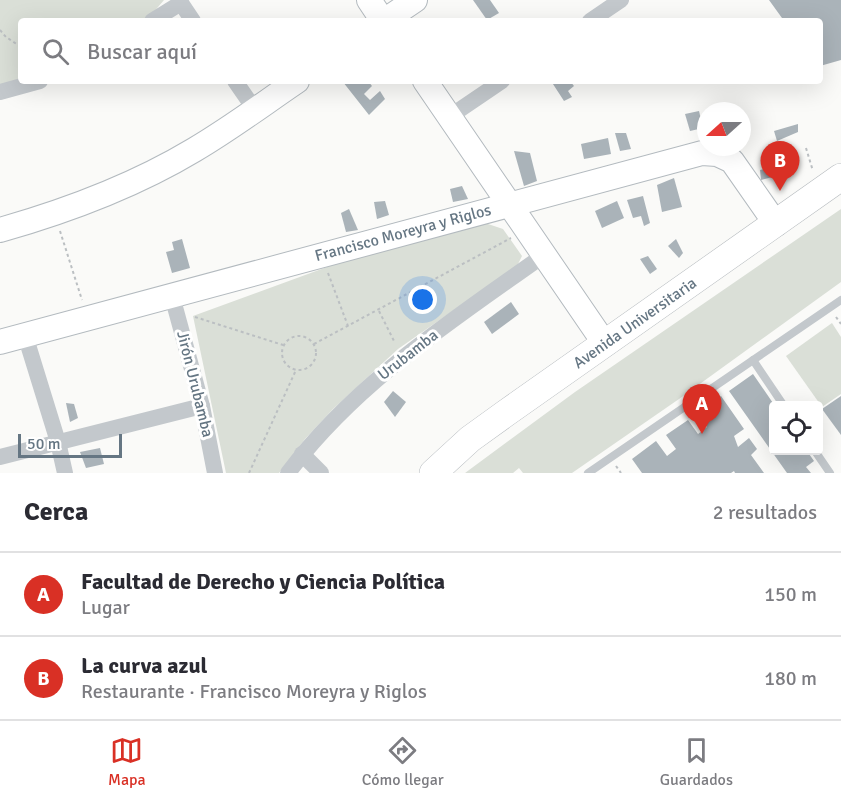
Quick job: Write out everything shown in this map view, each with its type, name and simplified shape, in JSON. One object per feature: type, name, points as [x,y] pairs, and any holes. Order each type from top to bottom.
[{"type":"main road","name":"Avenida Universitaria","points":[[433,473],[470,439],[776,224],[828,178]]},
{"type":"street","points":[[369,0],[382,18]]},
{"type":"street","points":[[388,18],[415,0]]},
{"type":"street","points":[[594,18],[621,0]]},
{"type":"street","points":[[156,18],[180,1],[192,18]]},
{"type":"street","points":[[0,92],[29,84]]},
{"type":"street","points":[[236,84],[255,110]]},
{"type":"street","points":[[0,230],[55,214],[139,180],[194,150],[293,84]]},
{"type":"street","points":[[426,84],[605,344]]},
{"type":"street","points":[[449,117],[498,84]]},
{"type":"street","name":"Francisco Moreyra y Riglos","points":[[0,342],[697,154],[712,153],[727,158],[736,166],[776,224]]},
{"type":"street","name":"Urubamba","points":[[288,473],[302,454],[371,383],[402,356],[544,255]]},
{"type":"street","name":"Jirón Urubamba","points":[[172,296],[202,406],[215,473]]},
{"type":"street","points":[[26,335],[65,473]]},
{"type":"street","points":[[0,456],[202,406]]},
{"type":"street","points":[[302,454],[321,473]]},
{"type":"lane","points":[[588,473],[841,300]]},
{"type":"lane","points":[[753,360],[781,401]]},
{"type":"lane","points":[[818,455],[830,473]]},
{"type":"path","points":[[0,30],[18,45]]},
{"type":"path","points":[[806,148],[828,178]]},
{"type":"path","points":[[55,214],[87,319]]},
{"type":"path","points":[[314,344],[527,230]]},
{"type":"path","points":[[321,255],[348,326]]},
{"type":"path","points":[[378,310],[402,356]]},
{"type":"path","points":[[192,316],[283,345]]},
{"type":"path","points":[[304,336],[314,344],[317,354],[314,363],[306,369],[296,370],[286,365],[282,356],[283,345],[292,337],[304,336]]},
{"type":"path","points":[[249,473],[296,370]]},
{"type":"shaded area","points":[[0,0],[164,0],[149,18],[18,18],[18,82],[0,90]]},
{"type":"shaded area","points":[[841,209],[841,282],[679,399],[572,473],[523,473],[519,468],[513,473],[465,473],[575,392]]},
{"type":"shaded area","points":[[482,222],[503,229],[522,256],[517,266],[398,349],[333,409],[305,439],[279,473],[226,473],[193,316],[338,263]]},
{"type":"shaded area","points":[[832,323],[841,337],[841,394],[823,406],[823,401],[818,401],[786,356]]},
{"type":"building","points":[[473,0],[490,0],[499,13],[486,18]]},
{"type":"building","points":[[769,0],[841,0],[841,60],[823,65],[823,18],[782,18]]},
{"type":"building","points":[[345,84],[370,84],[372,86],[364,94],[370,100],[380,91],[385,99],[369,115]]},
{"type":"building","points":[[553,84],[572,84],[574,86],[568,91],[572,97],[564,101]]},
{"type":"building","points":[[697,111],[697,129],[690,131],[685,114]]},
{"type":"building","points":[[798,124],[798,132],[777,141],[774,131]]},
{"type":"building","points":[[615,133],[626,133],[631,149],[620,151]]},
{"type":"building","points":[[608,138],[611,154],[584,159],[581,144]]},
{"type":"building","points":[[514,151],[530,153],[537,181],[524,186]]},
{"type":"building","points":[[778,166],[780,175],[761,180],[760,170]]},
{"type":"building","points":[[674,178],[682,207],[662,212],[657,185]]},
{"type":"building","points":[[462,186],[468,199],[453,202],[450,189]]},
{"type":"building","points":[[643,196],[650,223],[644,226],[641,216],[633,218],[627,200]]},
{"type":"building","points":[[385,201],[389,215],[377,219],[374,202]]},
{"type":"building","points":[[617,201],[624,218],[602,228],[595,211]]},
{"type":"building","points":[[349,209],[358,230],[346,232],[341,213]]},
{"type":"building","points":[[182,239],[190,268],[172,273],[166,252],[174,250],[172,242]]},
{"type":"building","points":[[676,239],[683,253],[679,258],[668,246]]},
{"type":"building","points":[[648,256],[657,269],[650,274],[640,259]]},
{"type":"building","points":[[511,302],[519,314],[492,334],[484,322]]},
{"type":"building","points":[[753,374],[772,401],[769,401],[769,448],[729,391]]},
{"type":"building","points":[[393,391],[406,402],[395,417],[384,402]]},
{"type":"building","points":[[721,396],[744,429],[734,436],[738,447],[749,438],[757,449],[751,455],[764,473],[735,473],[734,471],[731,473],[642,473],[632,459],[656,441],[667,456],[676,449],[666,435],[688,420],[698,434],[707,427],[697,413]]},
{"type":"building","points":[[841,396],[841,435],[823,410]]},
{"type":"building","points":[[66,403],[74,404],[78,418],[70,422]]},
{"type":"building","points":[[100,448],[104,464],[86,468],[80,452]]},
{"type":"building","points":[[774,455],[810,455],[814,461],[806,467],[811,473],[787,473]]},
{"type":"place","name":"La curva azul","points":[[780,191]]},
{"type":"place","name":"Facultad de Derecho y Ciencia Política","points":[[702,434]]}]
